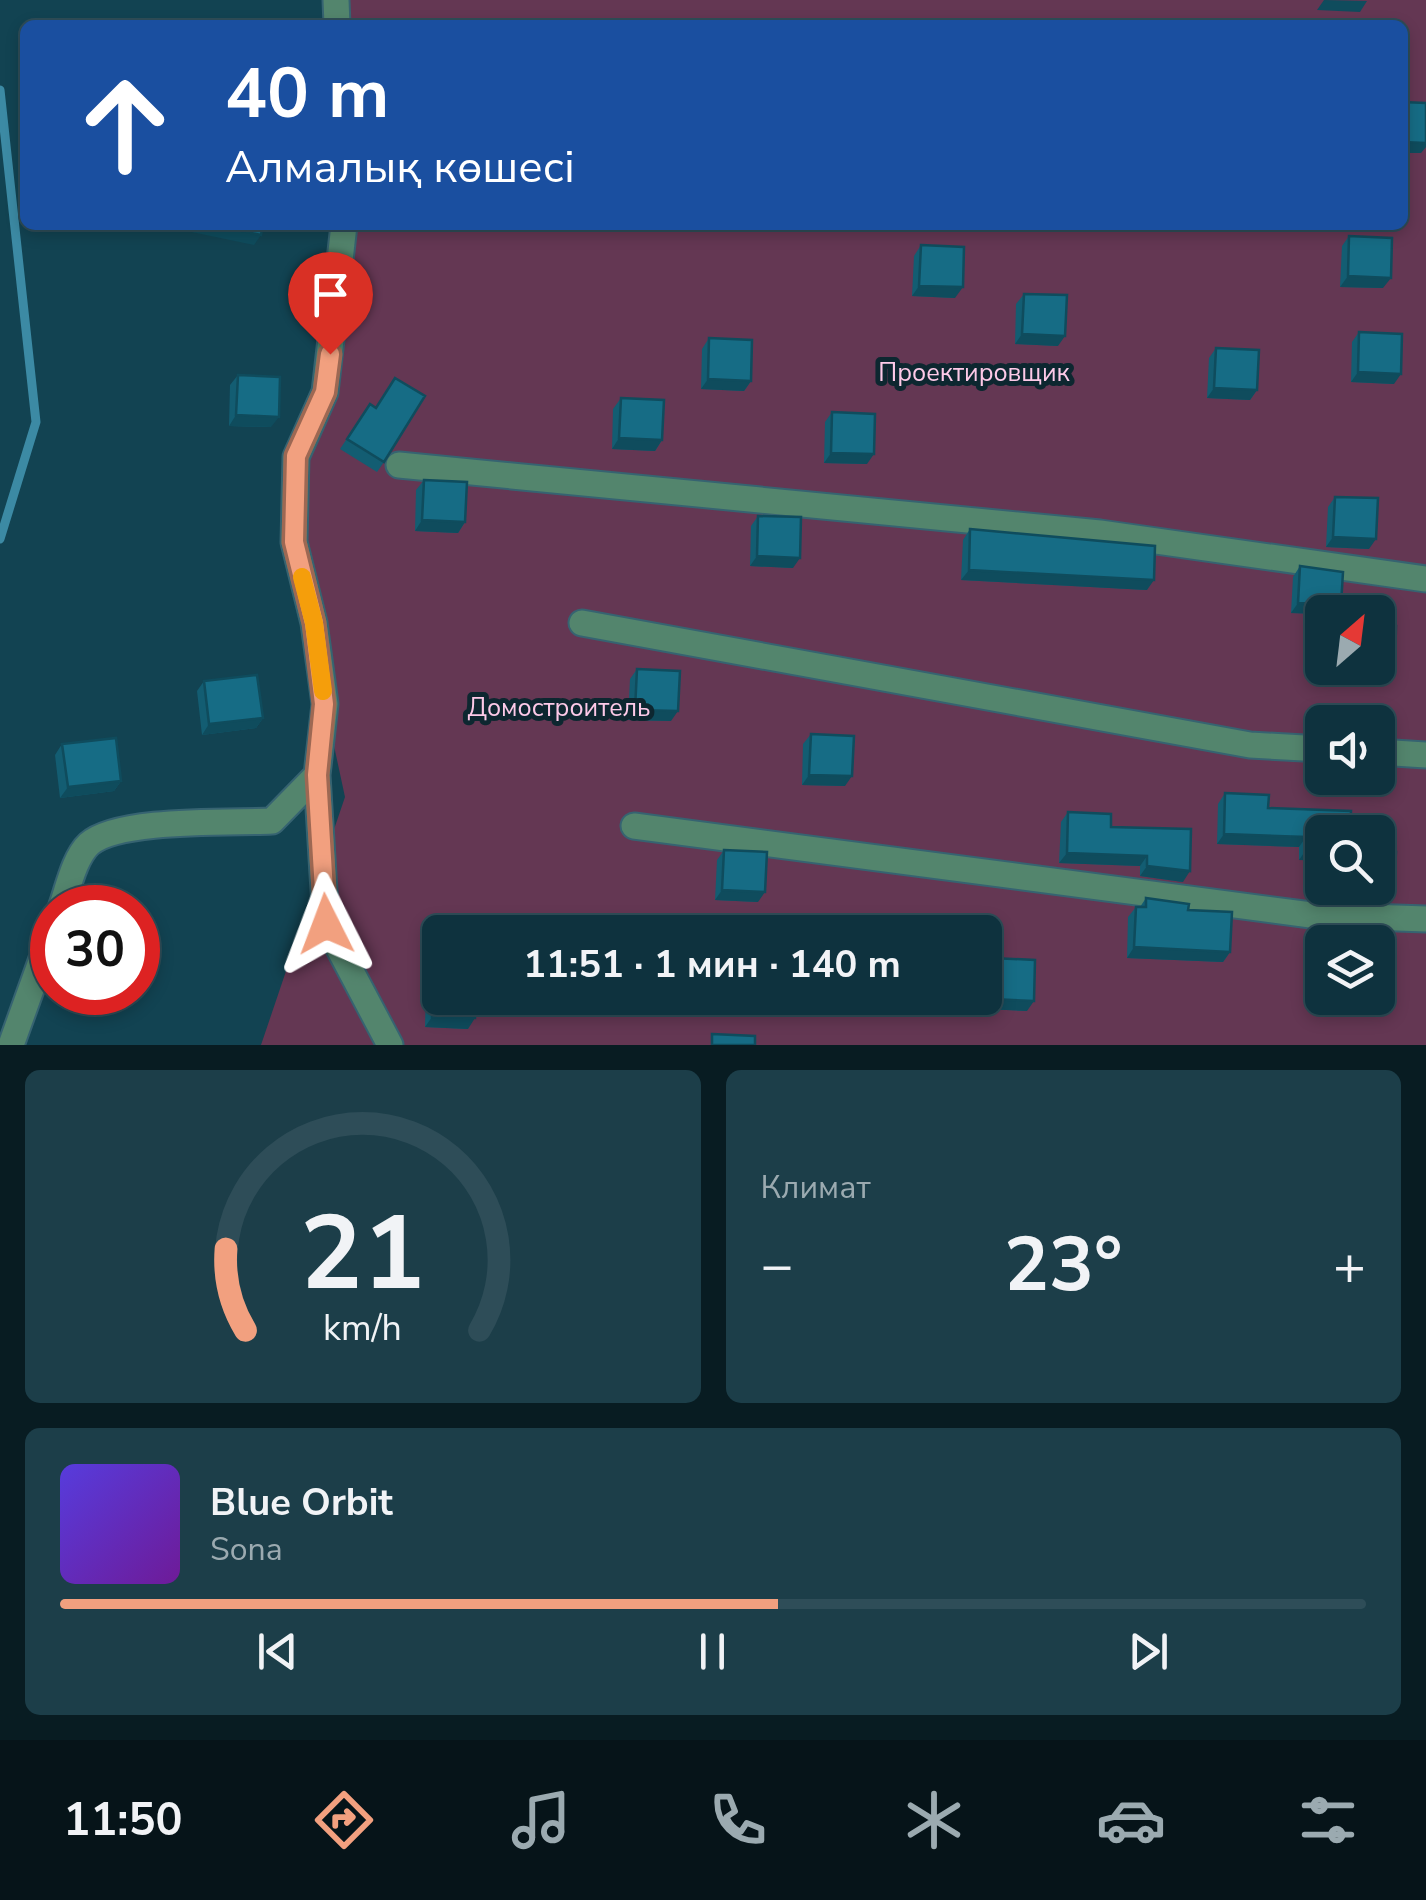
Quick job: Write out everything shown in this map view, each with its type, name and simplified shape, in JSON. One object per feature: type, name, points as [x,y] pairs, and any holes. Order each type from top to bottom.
[{"type":"street","points":[[343,230],[325,392],[296,456],[294,542],[314,623],[324,704],[317,775],[326,924],[390,1045]]},
{"type":"street","points":[[399,465],[1100,532],[1426,579]]},
{"type":"street","points":[[582,622],[1250,745],[1305,748]]},
{"type":"street","points":[[1395,753],[1426,755]]},
{"type":"street","points":[[69,885],[88,845],[120,828],[272,821],[317,775]]},
{"type":"street","points":[[634,826],[1310,916],[1426,920]]},
{"type":"street","points":[[11,1045],[30,992]]},
{"type":"green space","name":"Домостроитель","points":[[336,0],[1426,0],[1426,1045],[261,1045],[345,797],[325,704],[296,457],[325,392],[343,230],[1408,230],[1408,20],[337,20]]},
{"type":"building","points":[[1408,102],[1426,103],[1426,143],[1408,142]]},
{"type":"building","points":[[1349,236],[1392,238],[1391,278],[1348,276]]},
{"type":"building","points":[[921,245],[964,247],[963,287],[919,286]]},
{"type":"building","points":[[1024,294],[1067,295],[1065,336],[1022,334]]},
{"type":"building","points":[[1359,332],[1402,334],[1401,374],[1358,372]]},
{"type":"building","points":[[709,338],[752,340],[751,381],[708,379]]},
{"type":"building","points":[[1216,348],[1259,350],[1257,390],[1214,388]]},
{"type":"building","points":[[238,375],[280,377],[279,417],[236,415]]},
{"type":"building","points":[[395,378],[425,396],[384,462],[347,439],[370,404],[376,408]]},
{"type":"building","points":[[621,398],[664,400],[662,440],[619,438]]},
{"type":"building","points":[[832,412],[875,414],[874,454],[831,453]]},
{"type":"building","points":[[424,480],[467,482],[465,522],[422,520]]},
{"type":"building","points":[[1335,497],[1378,498],[1376,539],[1333,537]]},
{"type":"building","points":[[758,516],[801,517],[800,558],[757,556]]},
{"type":"building","points":[[970,529],[1155,546],[1154,580],[969,570]]},
{"type":"building","points":[[1300,566],[1343,572],[1342,595],[1305,595],[1305,603],[1298,603]]},
{"type":"building","points":[[637,669],[680,671],[678,711],[635,710]]},
{"type":"building","points":[[257,675],[263,718],[209,724],[204,681]]},
{"type":"building","points":[[811,734],[854,736],[852,776],[809,775]]},
{"type":"building","points":[[116,738],[121,781],[68,787],[62,744]]},
{"type":"building","points":[[1225,793],[1269,795],[1268,808],[1351,811],[1351,815],[1305,815],[1305,837],[1224,834]]},
{"type":"building","points":[[1068,812],[1111,814],[1111,827],[1191,829],[1190,871],[1147,866],[1147,856],[1067,853]]},
{"type":"building","points":[[724,850],[767,852],[765,892],[722,890]]},
{"type":"building","points":[[1146,898],[1189,904],[1188,910],[1232,912],[1230,952],[1134,947],[1136,907],[1146,907]]},
{"type":"building","points":[[1002,958],[1035,960],[1034,1001],[1002,1000]]},
{"type":"building","points":[[432,1015],[475,1015],[475,1018]]},
{"type":"building","points":[[712,1034],[755,1036],[755,1045],[712,1045]]},
{"type":"waterway","points":[[0,90],[36,422],[0,539]]},
{"type":"slow traffic","points":[[302,577],[314,623],[323,691]]},
{"type":"route","points":[[326,924],[317,775],[324,704],[314,623],[294,542],[296,456],[325,392],[330,354]]},
{"type":"park label","name":"Проектировщик","points":[[974,372]]}]
